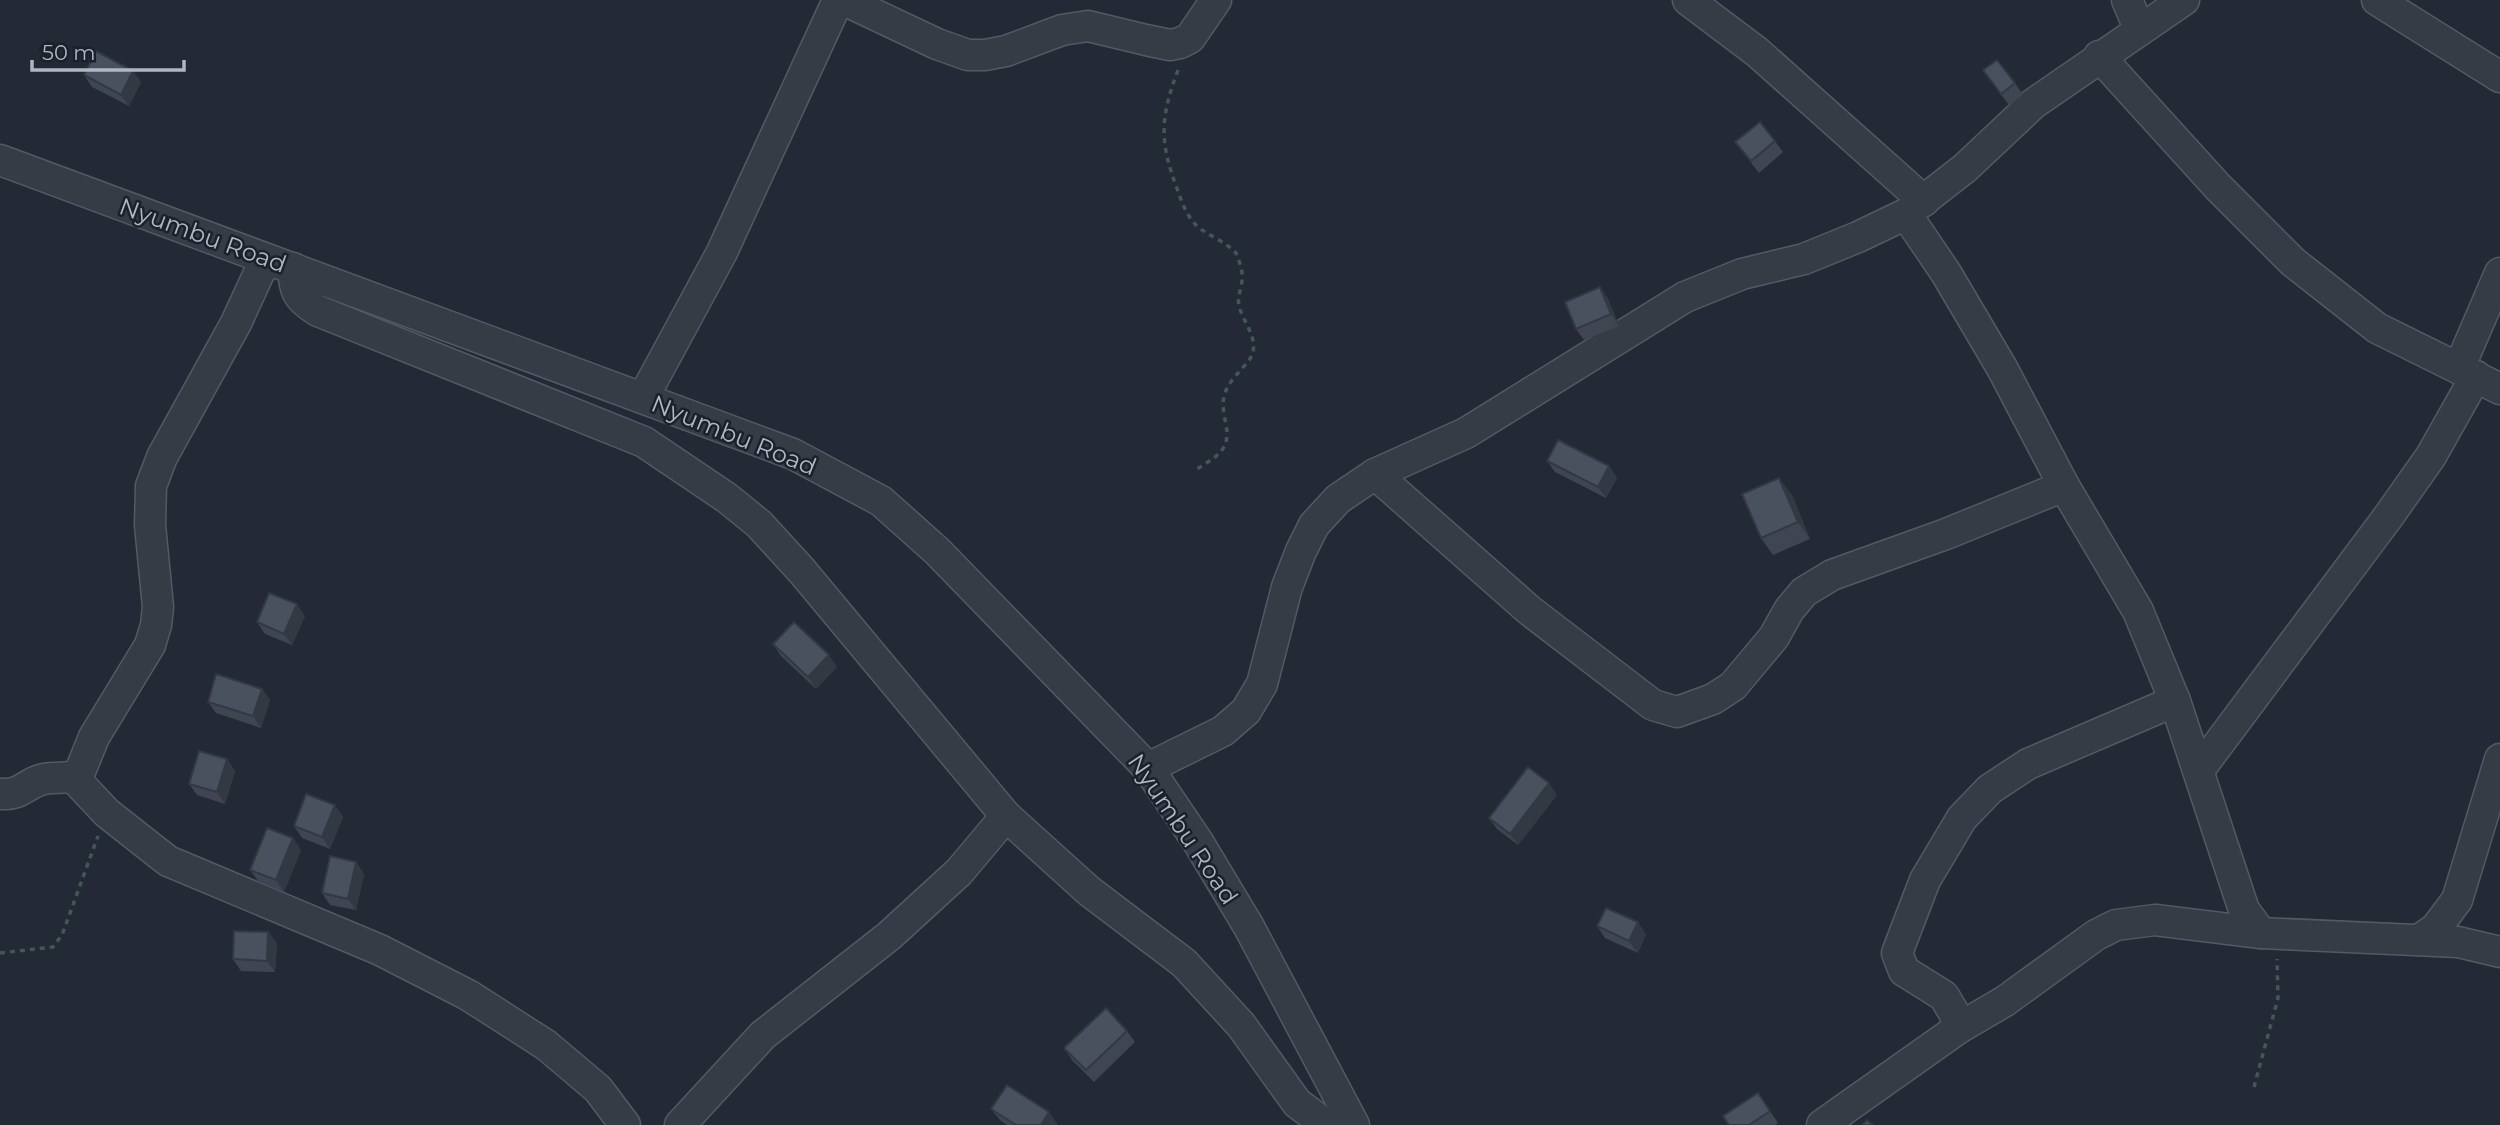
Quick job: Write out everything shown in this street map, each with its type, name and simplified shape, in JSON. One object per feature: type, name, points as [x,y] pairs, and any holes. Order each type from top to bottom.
[{"type":"street","points":[[643,398],[722,252],[838,0]]},
{"type":"street","points":[[844,0],[937,44],[968,55],[1006,51],[1062,30],[1088,26],[1170,45],[1190,38],[1216,0]]},
{"type":"street","points":[[1688,0],[1757,51],[1915,207],[1946,273],[2064,486],[2138,611],[2175,701],[2244,910],[2267,933]]},
{"type":"street","points":[[2127,0],[2140,30]]},
{"type":"street","points":[[1148,768],[1223,731],[1246,711],[1262,684],[1287,587],[1301,551],[1314,525],[1338,499],[1375,474],[1466,433],[1685,297],[1742,274],[1804,259],[1858,237],[1915,207],[1965,168],[2033,104],[2184,0]]},
{"type":"street","points":[[2377,0],[2500,78]]},
{"type":"street","points":[[2099,57],[2218,187],[2293,262],[2376,328],[2478,378]]},
{"type":"street","name":"Nyumbu Road","points":[[0,160],[793,454],[881,501],[937,551],[1148,768],[1198,842],[1250,927],[1354,1125]]},
{"type":"street","points":[[0,794],[15,795],[42,779],[73,778],[79,774],[94,737],[150,645],[158,607],[150,525],[151,486],[162,457],[236,323],[265,260]]},
{"type":"street","points":[[293,268],[295,289],[304,303],[318,311],[644,442],[727,498],[759,524],[802,571],[1006,816],[1088,891],[1184,962],[1241,1026],[1297,1103],[1326,1125]]},
{"type":"street","points":[[2199,770],[2431,456],[2478,378],[2500,273]]},
{"type":"street","points":[[1375,474],[1529,610],[1653,705],[1677,712],[1713,699],[1733,686],[1774,637],[1789,610],[1804,592],[1832,575],[1945,534],[2064,486]]},
{"type":"street","points":[[1959,1028],[1944,996],[1904,971],[1897,953],[1925,880],[1962,818],[1990,789],[2028,764],[2175,701]]},
{"type":"street","points":[[2419,940],[2436,928],[2457,900],[2500,759]]},
{"type":"street","points":[[73,778],[107,813],[168,861],[380,950],[468,995],[546,1045],[598,1089],[625,1125]]},
{"type":"street","points":[[680,1125],[762,1035],[889,936],[959,872],[1006,816]]},
{"type":"street","points":[[1822,1125],[1959,1028],[2005,1001],[2095,935],[2116,925],[2155,920],[2267,933],[2459,942],[2500,953]]},
{"type":"path","points":[[1190,38],[1164,116],[1163,137],[1168,166],[1184,208],[1194,223],[1236,253],[1242,278],[1240,307],[1253,340],[1252,355],[1224,396],[1228,436],[1225,447],[1219,455],[1197,469]]},
{"type":"path","points":[[0,953],[53,947],[62,935],[107,813]]},
{"type":"path","points":[[2254,1087],[2278,998],[2278,966],[2267,933]]},
{"type":"building","points":[[96,51],[133,71],[121,95],[84,75]]},
{"type":"building","points":[[1997,60],[2015,83],[2001,94],[1983,70]]},
{"type":"building","points":[[1760,122],[1775,141],[1751,161],[1735,142]]},
{"type":"building","points":[[1600,287],[1611,314],[1576,329],[1565,302]]},
{"type":"building","points":[[1558,440],[1609,466],[1598,487],[1547,461]]},
{"type":"building","points":[[1779,478],[1798,522],[1761,538],[1742,494]]},
{"type":"building","points":[[269,593],[297,604],[284,634],[257,622]]},
{"type":"building","points":[[794,622],[829,655],[808,677],[773,644]]},
{"type":"building","points":[[216,674],[262,689],[253,716],[208,702]]},
{"type":"building","points":[[199,751],[227,759],[217,792],[189,784]]},
{"type":"building","points":[[1528,767],[1549,783],[1510,834],[1489,818]]},
{"type":"building","points":[[306,794],[335,805],[322,837],[294,826]]},
{"type":"building","points":[[267,828],[293,838],[276,880],[250,870]]},
{"type":"building","points":[[330,856],[356,862],[348,899],[322,893]]},
{"type":"building","points":[[1606,908],[1638,922],[1629,941],[1597,926]]},
{"type":"building","points":[[234,931],[268,932],[267,961],[233,959]]},
{"type":"building","points":[[1106,1008],[1127,1031],[1086,1070],[1064,1048]]},
{"type":"building","points":[[1007,1085],[1049,1112],[1041,1125],[1016,1125],[991,1109]]},
{"type":"building","points":[[1758,1093],[1770,1111],[1749,1125],[1729,1125],[1723,1116]]}]
